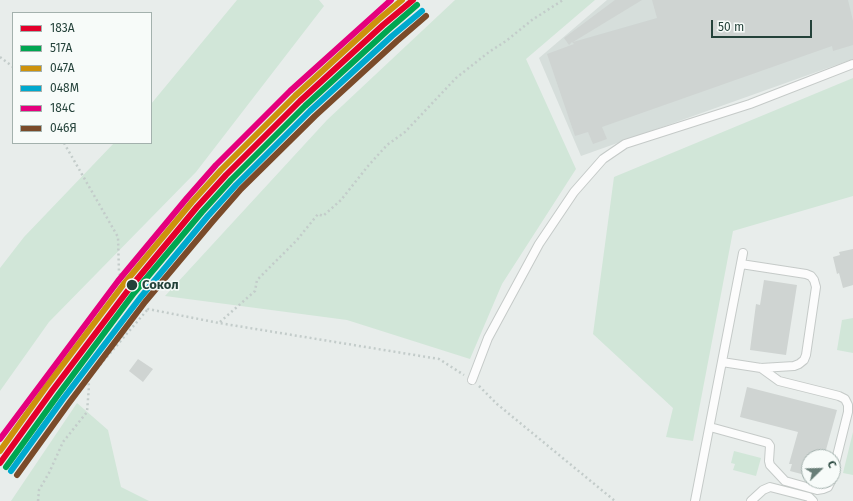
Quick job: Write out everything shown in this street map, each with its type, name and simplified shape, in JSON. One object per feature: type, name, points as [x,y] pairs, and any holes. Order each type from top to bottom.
[{"type":"lane","points":[[472,380],[488,338],[539,244],[574,192],[603,158],[625,144],[750,104],[853,64]]},
{"type":"lane","points":[[695,501],[743,253]]},
{"type":"lane","points":[[722,362],[761,368],[794,366],[804,360],[816,287],[814,280],[811,276],[806,274],[741,264]]},
{"type":"lane","points":[[761,368],[779,381],[839,396],[845,399],[848,406],[848,412],[839,449]]},
{"type":"lane","points":[[710,427],[768,443],[770,446],[770,465],[785,481],[801,485]]},
{"type":"lane","points":[[751,501],[763,490],[770,487],[809,497],[813,501]]},
{"type":"path","points":[[219,323],[255,291],[257,280],[297,240],[318,214],[323,216],[341,200],[387,145],[405,132],[456,78],[488,52],[506,41],[532,20],[563,0]]},
{"type":"path","points":[[0,57],[12,66]]},
{"type":"path","points":[[65,144],[118,237],[119,273],[129,289],[148,308],[219,323],[439,359],[472,380],[497,404],[615,501]]},
{"type":"path","points":[[38,501],[39,490],[49,474],[64,442],[87,412],[89,386],[88,378],[148,308]]},
{"type":"shaded area","points":[[607,0],[853,0],[853,59],[581,156],[539,58]]},
{"type":"green space","points":[[237,0],[319,0],[324,6],[196,172],[49,322],[0,391],[0,268],[24,237],[113,144],[152,144],[152,103]]},
{"type":"green space","points":[[455,0],[595,0],[526,59],[576,169],[502,284],[470,359],[347,320],[165,296],[327,120]]},
{"type":"green space","points":[[853,78],[853,196],[733,231],[693,441],[666,437],[673,408],[593,334],[614,177]]},
{"type":"green space","points":[[853,318],[853,353],[837,350],[842,320]]},
{"type":"green space","points":[[77,403],[108,430],[121,487],[149,501],[11,501]]},
{"type":"green space","points":[[853,432],[853,475],[843,473]]},
{"type":"green space","points":[[734,451],[761,458],[756,476],[733,470],[735,464],[731,463]]},
{"type":"building","points":[[615,0],[642,0],[573,42],[657,18],[652,0],[848,0],[853,21],[853,45],[833,51],[832,46],[602,127],[607,139],[593,144],[588,132],[575,136],[547,54],[574,44],[572,42],[569,45],[564,38]]},
{"type":"building","points":[[853,249],[853,285],[843,288],[839,273],[837,274],[833,257],[840,255],[839,252]]},
{"type":"building","points":[[764,280],[797,285],[786,355],[750,350],[756,304],[760,305]]},
{"type":"building","points":[[138,359],[153,369],[143,382],[129,371]]},
{"type":"building","points":[[747,387],[837,410],[826,449],[801,449],[801,474],[790,471],[792,464],[789,464],[798,432],[740,417]]},
{"type":"transit line","name":"184С","points":[[0,439],[118,281],[216,165],[290,91],[391,0]]},
{"type":"transit line","name":"047А","points":[[0,451],[123,285],[192,202],[221,170],[295,96],[402,0]]},
{"type":"transit line","name":"183А","points":[[0,463],[129,289],[197,207],[226,175],[300,101],[383,25],[413,0]]},
{"type":"transit line","name":"517А","points":[[6,467],[134,293],[202,212],[231,180],[305,106],[417,5]]},
{"type":"transit line","name":"048М","points":[[11,471],[63,399],[140,298],[208,216],[236,185],[310,111],[392,36],[422,11]]},
{"type":"transit line","name":"046Я","points":[[17,475],[145,302],[241,189],[315,116],[426,16]]},
{"type":"place","name":"Сокол","points":[[132,285]]}]
